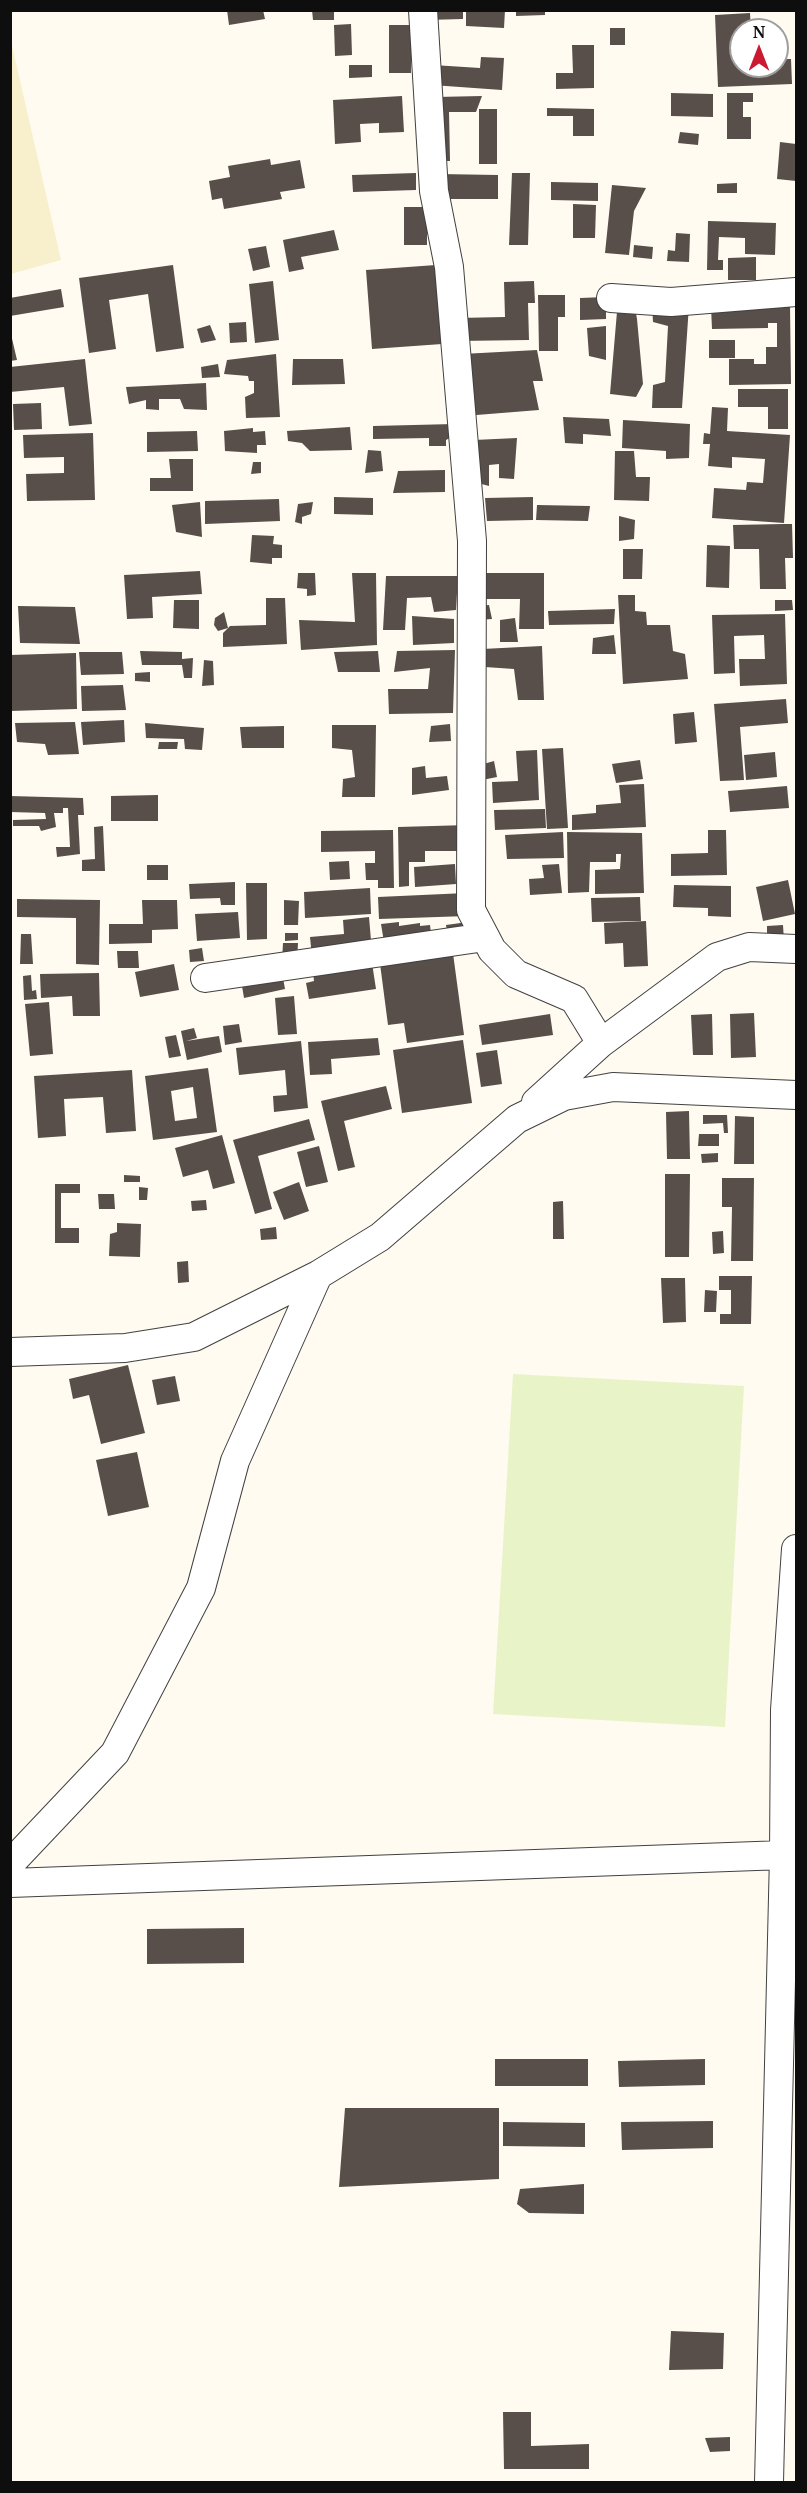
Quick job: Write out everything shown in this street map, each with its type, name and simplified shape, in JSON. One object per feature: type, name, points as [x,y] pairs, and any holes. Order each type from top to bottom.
[{"type":"street","points":[[423,10],[434,191],[449,267],[472,542],[471,910],[492,950],[516,974],[574,999],[601,1043]]},
{"type":"street","points":[[611,298],[671,302],[796,292]]},
{"type":"street","points":[[205,978],[485,937]]},
{"type":"street","points":[[10,1352],[125,1348],[194,1337],[318,1275],[380,1237],[601,1043],[717,957],[749,948],[796,949]]},
{"type":"street","points":[[517,1119],[564,1096],[613,1087],[796,1095]]},
{"type":"street","points":[[10,1864],[115,1753],[201,1588],[235,1461],[318,1275]]},
{"type":"street","points":[[769,2482],[784,1855],[796,1549]]},
{"type":"street","points":[[10,1883],[784,1855]]},
{"type":"shaded area","points":[[11,41],[61,260],[10,274]]},
{"type":"green space","points":[[513,1374],[744,1386],[725,1727],[493,1714]]},
{"type":"building","points":[[227,10],[263,10],[265,19],[229,25]]},
{"type":"building","points":[[312,10],[334,10],[334,20],[313,20]]},
{"type":"building","points":[[426,10],[463,10],[463,19],[426,20]]},
{"type":"building","points":[[466,10],[505,10],[504,28],[466,26]]},
{"type":"building","points":[[516,10],[545,10],[545,15],[516,16]]},
{"type":"building","points":[[750,13],[750,18],[729,18],[729,78],[789,78],[789,59],[791,59],[792,84],[718,87],[715,15]]},
{"type":"building","points":[[351,24],[352,55],[335,56],[334,25]]},
{"type":"building","points":[[389,25],[411,25],[411,73],[389,73]]},
{"type":"building","points":[[610,28],[625,28],[625,45],[610,45]]},
{"type":"building","points":[[572,45],[594,45],[594,88],[556,89],[556,73],[573,73]]},
{"type":"building","points":[[481,57],[504,58],[502,90],[432,85],[433,65],[480,68]]},
{"type":"building","points":[[349,65],[372,65],[372,77],[349,78]]},
{"type":"building","points":[[671,93],[713,94],[713,117],[671,116]]},
{"type":"building","points":[[727,93],[753,93],[753,102],[743,102],[743,117],[751,117],[751,139],[727,139]]},
{"type":"building","points":[[402,96],[404,132],[379,133],[379,123],[360,124],[361,142],[335,144],[333,100]]},
{"type":"building","points":[[482,96],[476,112],[449,112],[450,161],[437,161],[436,97]]},
{"type":"building","points":[[547,108],[594,109],[594,136],[573,136],[573,116],[547,116]]},
{"type":"building","points":[[479,109],[497,109],[497,164],[479,164]]},
{"type":"building","points":[[680,132],[699,134],[698,145],[678,143]]},
{"type":"building","points":[[780,142],[796,144],[796,181],[777,179]]},
{"type":"building","points":[[270,159],[271,165],[300,160],[305,188],[280,192],[282,199],[224,209],[222,198],[212,200],[209,181],[230,177],[228,166]]},
{"type":"building","points":[[416,173],[416,190],[353,192],[352,175]]},
{"type":"building","points":[[512,173],[530,173],[528,245],[509,245]]},
{"type":"building","points":[[439,174],[498,175],[498,199],[439,199]]},
{"type":"building","points":[[551,182],[598,183],[598,201],[551,200]]},
{"type":"building","points":[[737,183],[737,193],[717,193],[717,184]]},
{"type":"building","points":[[612,185],[646,188],[634,211],[629,255],[605,253]]},
{"type":"building","points":[[573,204],[596,205],[595,238],[573,238]]},
{"type":"building","points":[[404,207],[427,207],[427,245],[404,245]]},
{"type":"building","points":[[708,221],[776,223],[775,255],[745,254],[745,238],[719,237],[718,260],[723,260],[723,270],[707,270]]},
{"type":"building","points":[[334,230],[339,250],[301,257],[304,269],[289,272],[283,240]]},
{"type":"building","points":[[676,233],[690,234],[689,262],[667,261],[668,250],[675,251]]},
{"type":"building","points":[[634,245],[653,247],[652,259],[633,257]]},
{"type":"building","points":[[266,246],[270,267],[253,271],[248,249]]},
{"type":"building","points":[[756,257],[756,280],[728,280],[728,258]]},
{"type":"building","points":[[173,265],[184,348],[156,352],[148,294],[109,300],[116,349],[89,353],[79,278]]},
{"type":"building","points":[[436,265],[442,344],[372,349],[366,270]]},
{"type":"building","points":[[273,281],[279,340],[255,343],[249,284]]},
{"type":"building","points":[[534,281],[535,303],[528,303],[529,340],[458,341],[458,318],[505,317],[504,282]]},
{"type":"building","points":[[61,289],[64,307],[10,316],[10,298]]},
{"type":"building","points":[[538,295],[565,295],[565,317],[558,317],[558,351],[539,351]]},
{"type":"building","points":[[606,297],[606,319],[580,320],[580,298]]},
{"type":"building","points":[[618,300],[634,302],[643,384],[636,397],[610,394]]},
{"type":"building","points":[[652,304],[689,305],[682,408],[652,408],[653,385],[665,382],[668,326],[653,322]]},
{"type":"building","points":[[790,305],[791,384],[729,385],[729,359],[754,359],[754,364],[766,364],[766,347],[777,347],[777,323],[768,323],[768,328],[712,329],[711,307]]},
{"type":"building","points":[[246,322],[247,342],[230,343],[229,323]]},
{"type":"building","points":[[210,325],[216,340],[201,343],[197,329]]},
{"type":"building","points":[[606,326],[606,360],[589,356],[587,328]]},
{"type":"building","points":[[10,330],[17,360],[10,361]]},
{"type":"building","points":[[709,340],[735,340],[735,358],[709,358]]},
{"type":"building","points":[[537,350],[543,381],[533,381],[539,410],[464,416],[462,354]]},
{"type":"building","points":[[276,354],[280,417],[246,418],[245,397],[254,393],[254,381],[249,381],[248,376],[224,374],[227,360]]},
{"type":"building","points":[[85,359],[92,424],[69,426],[64,387],[10,392],[10,367]]},
{"type":"building","points":[[293,359],[343,359],[345,384],[292,385]]},
{"type":"building","points":[[218,364],[220,377],[202,378],[201,367]]},
{"type":"building","points":[[206,383],[207,410],[184,409],[180,399],[159,399],[159,410],[146,409],[146,400],[129,404],[126,387]]},
{"type":"building","points":[[738,389],[788,389],[788,429],[768,429],[768,407],[738,407]]},
{"type":"building","points":[[41,403],[42,429],[14,430],[13,404]]},
{"type":"building","points":[[712,407],[728,408],[727,431],[790,435],[784,523],[712,518],[714,488],[746,490],[747,482],[763,483],[765,459],[732,457],[732,468],[708,466],[710,444],[703,444],[704,433],[710,434]]},
{"type":"building","points":[[563,417],[609,419],[611,436],[583,434],[583,444],[565,443]]},
{"type":"building","points":[[623,420],[690,424],[689,458],[666,459],[666,451],[622,448]]},
{"type":"building","points":[[454,424],[455,435],[446,440],[446,446],[429,446],[429,438],[373,439],[373,426]]},
{"type":"building","points":[[350,427],[352,450],[310,451],[302,443],[288,441],[287,431]]},
{"type":"building","points":[[253,428],[253,432],[265,431],[266,445],[257,445],[257,453],[225,451],[224,431]]},
{"type":"building","points":[[197,431],[198,451],[147,452],[147,432]]},
{"type":"building","points":[[93,433],[95,500],[27,501],[26,474],[64,473],[64,457],[24,458],[23,435]]},
{"type":"building","points":[[517,438],[514,479],[499,478],[499,464],[489,465],[489,486],[474,482],[474,440]]},
{"type":"building","points":[[368,450],[381,451],[383,471],[365,473]]},
{"type":"building","points":[[615,451],[634,451],[636,477],[650,477],[649,501],[614,500]]},
{"type":"building","points":[[169,459],[193,459],[193,491],[150,491],[150,478],[171,478]]},
{"type":"building","points":[[253,462],[261,462],[261,473],[251,474]]},
{"type":"building","points":[[445,470],[445,492],[393,493],[398,471]]},
{"type":"building","points":[[334,497],[373,498],[373,515],[334,514]]},
{"type":"building","points":[[533,497],[533,520],[487,521],[485,498]]},
{"type":"building","points":[[279,499],[280,521],[205,524],[205,501]]},
{"type":"building","points":[[200,502],[202,537],[176,532],[172,505]]},
{"type":"building","points":[[313,502],[311,514],[302,517],[302,524],[295,522],[298,504]]},
{"type":"building","points":[[537,505],[590,506],[588,521],[536,520]]},
{"type":"building","points":[[619,516],[635,520],[634,539],[619,541]]},
{"type":"building","points":[[792,524],[793,558],[785,558],[786,589],[760,589],[759,549],[734,549],[733,525]]},
{"type":"building","points":[[252,535],[274,536],[273,544],[282,545],[282,558],[272,558],[272,564],[250,562]]},
{"type":"building","points":[[707,545],[730,546],[729,588],[706,587]]},
{"type":"building","points":[[623,549],[643,549],[642,579],[623,579]]},
{"type":"building","points":[[200,571],[202,594],[152,597],[153,618],[127,619],[124,575]]},
{"type":"building","points":[[298,573],[315,573],[316,595],[307,596],[307,589],[297,588]]},
{"type":"building","points":[[352,573],[376,573],[377,645],[301,650],[299,620],[355,622]]},
{"type":"building","points":[[484,573],[544,573],[544,629],[519,629],[520,599],[484,599]]},
{"type":"building","points":[[386,576],[458,576],[456,610],[434,612],[431,597],[407,598],[405,630],[383,630]]},
{"type":"building","points":[[618,595],[635,595],[635,611],[646,612],[647,625],[670,625],[673,651],[685,654],[688,679],[623,684]]},
{"type":"building","points":[[266,598],[285,598],[287,644],[223,647],[223,633],[230,626],[266,625]]},
{"type":"building","points":[[174,600],[199,600],[199,629],[173,628]]},
{"type":"building","points":[[775,600],[792,600],[793,610],[775,611]]},
{"type":"building","points":[[489,605],[492,619],[477,620],[477,606]]},
{"type":"building","points":[[18,606],[75,607],[80,644],[20,643]]},
{"type":"building","points":[[615,609],[614,624],[549,625],[548,611]]},
{"type":"building","points":[[224,612],[228,628],[218,631],[214,625],[215,618]]},
{"type":"building","points":[[785,614],[787,684],[740,686],[739,659],[765,659],[764,635],[734,636],[735,673],[714,674],[712,615]]},
{"type":"building","points":[[412,616],[454,619],[454,643],[413,645]]},
{"type":"building","points":[[515,618],[518,642],[500,642],[500,620]]},
{"type":"building","points":[[614,635],[616,654],[592,654],[593,638]]},
{"type":"building","points":[[542,646],[544,700],[518,700],[514,669],[485,667],[482,649]]},
{"type":"building","points":[[455,650],[453,713],[389,714],[388,689],[428,689],[430,668],[394,672],[397,651]]},
{"type":"building","points":[[140,651],[182,652],[182,659],[193,658],[192,678],[184,678],[182,665],[142,665]]},
{"type":"building","points":[[378,651],[380,672],[338,672],[334,652]]},
{"type":"building","points":[[79,652],[122,652],[124,674],[81,675]]},
{"type":"building","points":[[76,653],[77,709],[10,711],[10,655]]},
{"type":"building","points":[[204,660],[213,661],[214,685],[202,686]]},
{"type":"building","points":[[150,672],[150,682],[135,681],[135,673]]},
{"type":"building","points":[[123,685],[126,710],[82,711],[81,686]]},
{"type":"building","points":[[786,699],[788,723],[740,727],[744,780],[720,781],[714,704]]},
{"type":"building","points":[[694,712],[697,742],[675,744],[673,714]]},
{"type":"building","points":[[124,720],[125,742],[83,745],[81,722]]},
{"type":"building","points":[[75,722],[79,754],[48,755],[45,744],[17,742],[15,723]]},
{"type":"building","points":[[145,723],[204,728],[202,750],[185,749],[184,739],[146,738]]},
{"type":"building","points":[[450,724],[451,741],[429,742],[431,726]]},
{"type":"building","points":[[332,725],[376,725],[375,797],[342,797],[343,779],[355,777],[352,750],[332,748]]},
{"type":"building","points":[[284,726],[284,748],[242,748],[240,727]]},
{"type":"building","points":[[159,742],[178,742],[177,749],[158,749]]},
{"type":"building","points":[[563,748],[568,828],[547,829],[542,749]]},
{"type":"building","points":[[537,750],[539,800],[493,803],[492,782],[518,781],[516,751]]},
{"type":"building","points":[[775,752],[777,777],[746,780],[744,755]]},
{"type":"building","points":[[640,760],[643,779],[616,783],[612,764]]},
{"type":"building","points":[[494,761],[497,777],[482,780],[480,765]]},
{"type":"building","points":[[425,766],[426,778],[447,776],[449,790],[412,795],[412,768]]},
{"type":"building","points":[[644,784],[646,827],[572,830],[572,815],[596,813],[596,805],[621,803],[619,785]]},
{"type":"building","points":[[787,786],[789,808],[730,812],[728,791]]},
{"type":"building","points":[[158,795],[158,821],[111,821],[111,796]]},
{"type":"building","points":[[10,796],[83,798],[84,815],[78,815],[80,854],[57,857],[56,847],[70,847],[68,808],[63,808],[63,813],[54,813],[56,827],[41,831],[39,826],[13,826],[13,820],[46,819],[45,813],[10,812]]},
{"type":"building","points":[[545,809],[546,828],[495,830],[494,810]]},
{"type":"building","points":[[468,825],[461,851],[425,851],[425,862],[409,862],[409,886],[399,887],[398,827]]},
{"type":"building","points":[[103,826],[105,871],[82,871],[82,860],[95,859],[94,827]]},
{"type":"building","points":[[393,830],[394,888],[378,888],[378,880],[366,880],[365,863],[375,863],[375,851],[321,852],[321,831]]},
{"type":"building","points":[[708,830],[726,830],[727,875],[671,876],[671,854],[708,853]]},
{"type":"building","points":[[563,832],[564,858],[507,859],[505,835]]},
{"type":"building","points":[[567,832],[642,833],[644,893],[595,894],[595,870],[620,869],[621,854],[616,854],[616,862],[590,862],[589,892],[568,893]]},
{"type":"building","points":[[349,861],[350,879],[330,880],[329,862]]},
{"type":"building","points":[[455,864],[456,884],[415,887],[414,867]]},
{"type":"building","points":[[559,864],[562,893],[530,895],[529,879],[544,878],[542,865]]},
{"type":"building","points":[[147,865],[168,865],[168,880],[147,880]]},
{"type":"building","points":[[788,880],[795,914],[763,921],[756,887]]},
{"type":"building","points":[[235,882],[235,905],[221,905],[220,898],[190,899],[189,884]]},
{"type":"building","points":[[246,883],[267,883],[267,939],[247,940]]},
{"type":"building","points":[[674,885],[731,886],[731,917],[708,916],[708,908],[673,907]]},
{"type":"building","points":[[370,888],[371,914],[305,918],[304,892]]},
{"type":"building","points":[[466,893],[467,916],[379,919],[378,897]]},
{"type":"building","points":[[640,897],[641,921],[592,922],[591,898]]},
{"type":"building","points":[[17,899],[100,900],[99,965],[76,964],[76,918],[17,917]]},
{"type":"building","points":[[142,900],[177,900],[178,929],[152,930],[152,943],[109,944],[109,924],[143,924]]},
{"type":"building","points":[[284,900],[299,901],[298,925],[284,925]]},
{"type":"building","points":[[238,912],[240,938],[197,941],[195,914]]},
{"type":"building","points":[[369,917],[372,952],[312,957],[310,937],[344,934],[343,920]]},
{"type":"building","points":[[646,921],[648,966],[624,967],[623,943],[605,944],[604,923]]},
{"type":"building","points":[[399,922],[399,926],[420,923],[420,926],[430,925],[432,942],[385,948],[381,924]]},
{"type":"building","points":[[468,922],[469,936],[448,938],[446,925]]},
{"type":"building","points":[[783,925],[784,941],[767,941],[767,926]]},
{"type":"building","points":[[285,933],[298,933],[298,940],[285,941]]},
{"type":"building","points":[[21,934],[31,934],[33,964],[20,964]]},
{"type":"building","points":[[283,943],[298,943],[297,962],[282,961]]},
{"type":"building","points":[[452,946],[464,1035],[407,1043],[404,1023],[388,1025],[379,956]]},
{"type":"building","points":[[202,948],[204,961],[190,962],[189,950]]},
{"type":"building","points":[[117,951],[138,951],[139,968],[118,968]]},
{"type":"building","points":[[372,963],[376,989],[309,999],[306,983],[314,981],[313,972]]},
{"type":"building","points":[[174,964],[179,990],[140,997],[135,972]]},
{"type":"building","points":[[99,973],[100,1016],[73,1016],[72,996],[41,998],[40,974]]},
{"type":"building","points":[[31,975],[32,991],[36,990],[37,999],[24,1000],[23,976]]},
{"type":"building","points":[[283,978],[285,989],[244,998],[242,986]]},
{"type":"building","points":[[294,996],[297,1034],[278,1035],[275,998]]},
{"type":"building","points":[[49,1002],[53,1054],[30,1056],[25,1004]]},
{"type":"building","points":[[754,1013],[756,1057],[731,1058],[730,1014]]},
{"type":"building","points":[[550,1014],[553,1035],[482,1045],[479,1025]]},
{"type":"building","points":[[712,1014],[713,1055],[693,1055],[691,1015]]},
{"type":"building","points":[[239,1024],[242,1042],[225,1045],[223,1026]]},
{"type":"building","points":[[194,1028],[197,1038],[186,1041],[219,1036],[222,1052],[187,1060],[181,1031]]},
{"type":"building","points":[[176,1035],[181,1056],[169,1058],[165,1037]]},
{"type":"building","points":[[378,1038],[380,1055],[331,1059],[332,1074],[310,1075],[308,1042]]},
{"type":"building","points":[[463,1040],[472,1103],[402,1113],[393,1050]]},
{"type":"building","points":[[301,1041],[308,1108],[274,1112],[273,1096],[287,1095],[285,1070],[239,1075],[236,1048]]},
{"type":"building","points":[[497,1050],[502,1084],[481,1087],[476,1053]]},
{"type":"building","points":[[208,1068],[217,1132],[153,1140],[145,1076]],"holes":[[[193,1087],[197,1118],[175,1121],[171,1091]]]},
{"type":"building","points":[[132,1070],[136,1131],[106,1133],[103,1097],[64,1099],[66,1136],[38,1138],[34,1076]]},
{"type":"building","points":[[386,1086],[392,1109],[344,1121],[355,1167],[338,1171],[321,1101]]},
{"type":"building","points":[[689,1111],[690,1159],[667,1159],[666,1112]]},
{"type":"building","points":[[703,1115],[727,1115],[728,1133],[724,1133],[723,1123],[703,1124]]},
{"type":"building","points":[[735,1116],[754,1117],[754,1164],[734,1164]]},
{"type":"building","points":[[309,1119],[315,1140],[258,1156],[272,1209],[255,1214],[233,1140]]},
{"type":"building","points":[[699,1134],[719,1134],[719,1146],[698,1146]]},
{"type":"building","points":[[222,1135],[235,1183],[213,1189],[208,1170],[183,1177],[175,1148]]},
{"type":"building","points":[[319,1146],[328,1182],[306,1187],[297,1152]]},
{"type":"building","points":[[718,1153],[718,1162],[702,1163],[701,1154]]},
{"type":"building","points":[[665,1174],[690,1174],[689,1257],[665,1257]]},
{"type":"building","points":[[124,1175],[140,1176],[140,1182],[124,1182]]},
{"type":"building","points":[[722,1178],[754,1178],[753,1261],[731,1261],[732,1207],[722,1207]]},
{"type":"building","points":[[299,1182],[309,1211],[284,1220],[273,1192]]},
{"type":"building","points":[[55,1184],[80,1184],[80,1193],[61,1193],[61,1228],[79,1228],[79,1243],[55,1243]]},
{"type":"building","points":[[139,1187],[148,1188],[147,1200],[139,1200]]},
{"type":"building","points":[[98,1194],[114,1194],[115,1209],[99,1209]]},
{"type":"building","points":[[206,1200],[207,1210],[192,1211],[191,1201]]},
{"type":"building","points":[[563,1201],[564,1239],[553,1239],[553,1202]]},
{"type":"building","points":[[117,1223],[141,1224],[140,1257],[109,1256],[110,1234],[117,1232]]},
{"type":"building","points":[[276,1227],[277,1239],[261,1240],[260,1229]]},
{"type":"building","points":[[723,1231],[724,1253],[713,1254],[712,1232]]},
{"type":"building","points":[[188,1261],[189,1282],[178,1283],[177,1262]]},
{"type":"building","points":[[719,1276],[752,1276],[751,1324],[720,1324],[720,1314],[731,1314],[731,1290],[719,1290]]},
{"type":"building","points":[[661,1278],[685,1278],[686,1322],[663,1323]]},
{"type":"building","points":[[705,1290],[717,1291],[716,1312],[704,1312]]},
{"type":"building","points":[[128,1365],[145,1433],[101,1444],[89,1395],[73,1399],[69,1379]]},
{"type":"building","points":[[175,1376],[180,1401],[157,1405],[152,1380]]},
{"type":"building","points":[[137,1452],[149,1507],[108,1516],[96,1460]]},
{"type":"building","points":[[244,1928],[244,1963],[147,1964],[147,1929]]},
{"type":"building","points":[[495,2059],[588,2059],[588,2086],[495,2086]]},
{"type":"building","points":[[705,2059],[705,2085],[619,2087],[618,2061]]},
{"type":"building","points":[[345,2108],[499,2108],[499,2179],[339,2187]]},
{"type":"building","points":[[713,2121],[713,2148],[622,2150],[621,2122]]},
{"type":"building","points":[[503,2122],[585,2123],[585,2147],[503,2146]]},
{"type":"building","points":[[584,2184],[584,2214],[529,2213],[517,2204],[520,2189]]},
{"type":"building","points":[[671,2331],[724,2333],[723,2369],[669,2370]]},
{"type":"building","points":[[503,2412],[531,2412],[531,2446],[589,2444],[589,2469],[504,2469]]},
{"type":"building","points":[[730,2437],[730,2451],[710,2452],[705,2438]]}]
